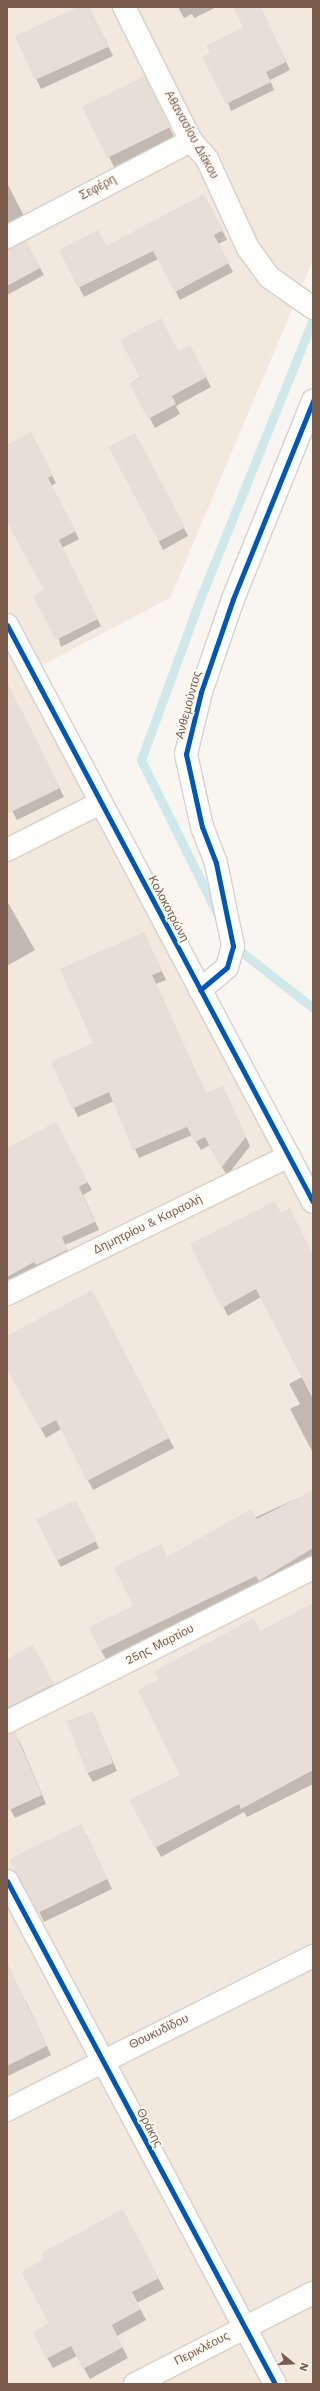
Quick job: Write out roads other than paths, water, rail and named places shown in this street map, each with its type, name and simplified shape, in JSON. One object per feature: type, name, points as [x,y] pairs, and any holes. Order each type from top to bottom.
[{"type":"street","name":"Αθανασίου Διάκου","points":[[124,7],[191,141],[207,159],[248,248],[269,277],[313,308]]},
{"type":"street","name":"Σεφέρη","points":[[7,237],[191,141]]},
{"type":"street","name":"Ανθεμούντος","points":[[200,990],[227,968],[233,946],[216,863],[202,827],[186,754],[200,692],[233,599],[313,401]]},
{"type":"street","name":"Κολοκοτρώνη","points":[[7,625],[100,803],[313,1202]]},
{"type":"street","points":[[7,850],[100,803]]},
{"type":"street","name":"Δημητρίου & Καραολή","points":[[7,1294],[289,1156]]},
{"type":"street","name":"25ης Μαρτίου","points":[[7,1722],[313,1568]]},
{"type":"street","name":"Θράκης","points":[[7,1881],[101,2061],[275,2384]]},
{"type":"street","name":"Θουκυδίδου","points":[[7,2110],[101,2061],[313,1956]]},
{"type":"street","name":"Περικλέους","points":[[135,2384],[313,2293]]},
{"type":"waterway","points":[[219,917],[141,760],[200,599],[313,319]]},
{"type":"waterway","points":[[234,946],[313,1008]]}]
